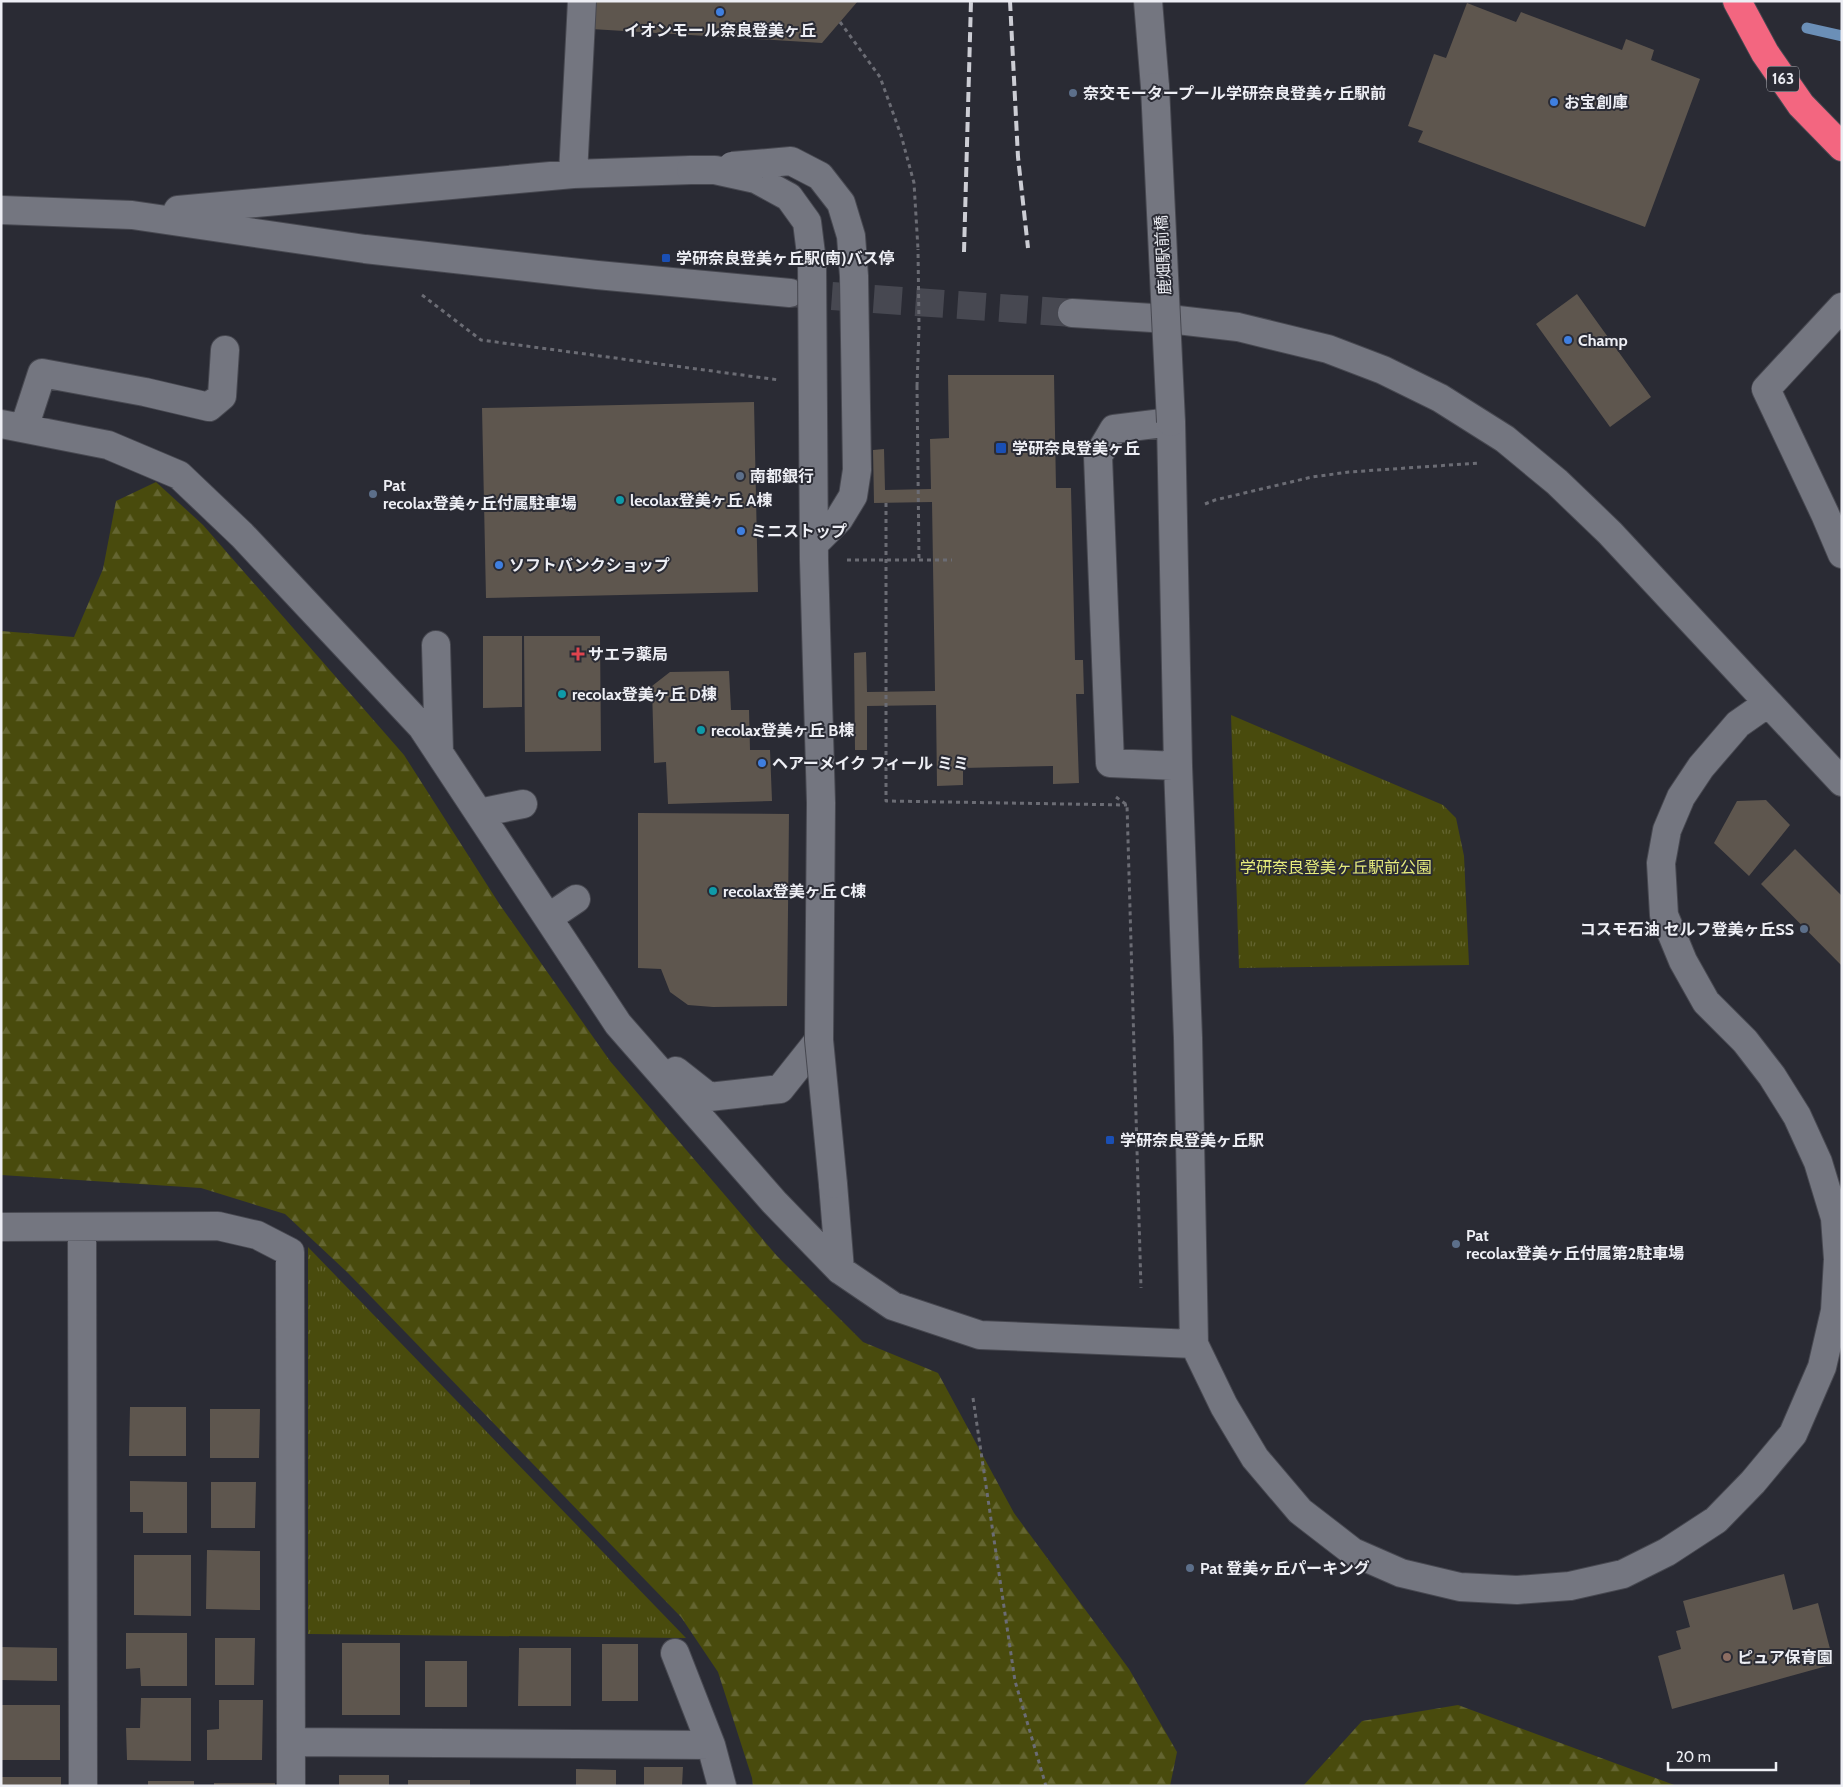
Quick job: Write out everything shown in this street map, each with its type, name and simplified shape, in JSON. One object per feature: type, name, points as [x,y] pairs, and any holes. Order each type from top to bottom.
[{"type":"highway","name":"163","points":[[1738,1],[1765,53],[1801,105],[1842,147]]},
{"type":"street","points":[[574,136],[569,124],[575,1]]},
{"type":"street","points":[[573,174],[582,1]]},
{"type":"street","name":"鹿畑駅前橋","points":[[1148,1],[1155,87],[1171,422],[1178,766],[1188,1038],[1194,1344]]},
{"type":"street","points":[[691,170],[791,161],[820,176],[841,203],[851,236],[854,276],[857,470],[853,496],[839,519],[814,543]]},
{"type":"street","points":[[132,214],[573,174],[715,170],[756,179],[789,197],[807,222],[812,262],[814,543],[821,803],[818,1040],[840,1270]]},
{"type":"street","points":[[1,210],[132,214],[366,249],[597,275],[790,293]]},
{"type":"street","points":[[1842,308],[1766,389],[1842,554]]},
{"type":"street","points":[[1072,313],[1169,319],[1238,327],[1328,349],[1383,370],[1440,398],[1505,439],[1557,482],[1610,533],[1842,782]]},
{"type":"street","points":[[224,350],[222,396],[210,407],[146,392],[42,373],[13,426],[108,445],[179,475],[249,542],[422,727],[618,1024],[774,1202],[840,1270],[893,1306],[980,1335],[1194,1344],[1224,1406],[1255,1458],[1300,1511],[1354,1552],[1401,1573],[1460,1587],[1517,1590],[1570,1586],[1623,1574],[1667,1552],[1716,1520],[1753,1482],[1793,1434],[1822,1367],[1836,1311],[1838,1259],[1835,1218],[1818,1162],[1797,1116],[1772,1076],[1744,1041],[1706,1002],[1683,961],[1664,915],[1662,863],[1667,830],[1681,797],[1701,766],[1738,724],[1768,703]]},
{"type":"street","points":[[1171,422],[1114,428],[1098,456],[1110,763],[1178,766]]},
{"type":"street","points":[[436,645],[439,752]]},
{"type":"street","points":[[479,813],[523,804]]},
{"type":"street","points":[[548,918],[576,899]]},
{"type":"street","points":[[618,1024],[709,1097],[780,1089],[818,1040]]},
{"type":"street","points":[[1,1227],[218,1226],[257,1235],[290,1252],[291,1786]]},
{"type":"street","points":[[82,1227],[83,1786]]},
{"type":"street","points":[[675,1653],[711,1745],[722,1786]]},
{"type":"street","points":[[291,1742],[711,1745]]},
{"type":"path","points":[[840,22],[880,77],[901,135],[914,183],[918,249],[919,560]]},
{"type":"path","points":[[422,295],[481,340],[783,380]]},
{"type":"path","points":[[1215,500],[1312,477],[1349,472],[1485,462]]},
{"type":"path","points":[[840,560],[952,560]]},
{"type":"path","points":[[886,560],[886,801],[1127,805]]},
{"type":"path","points":[[1111,794],[1127,805]]},
{"type":"path","points":[[1127,805],[1141,1288]]},
{"type":"path","points":[[973,1398],[1015,1681],[1046,1786]]},
{"type":"green space","points":[[156,482],[203,525],[404,755],[500,905],[610,1061],[777,1256],[863,1342],[938,1373],[1014,1513],[1129,1669],[1177,1752],[1170,1786],[753,1786],[718,1672],[681,1617],[348,1273],[285,1214],[201,1188],[1,1175],[1,631],[74,637],[103,569],[116,501]]},
{"type":"green space","name":"学研奈良登美ヶ丘駅前公園","points":[[1231,715],[1443,805],[1456,818],[1464,856],[1469,965],[1239,968]]},
{"type":"green space","points":[[308,1247],[686,1638],[308,1634]]},
{"type":"green space","points":[[1458,1705],[1677,1786],[1303,1786],[1362,1721]]},
{"type":"building","name":"イオンモール奈良登美ヶ丘","points":[[592,1],[858,1],[822,43],[591,29]]},
{"type":"building","name":"お宝創庫","points":[[1467,3],[1516,22],[1521,12],[1622,50],[1626,39],[1654,50],[1651,60],[1700,79],[1645,227],[1418,142],[1423,131],[1408,126],[1434,54],[1446,58]]},
{"type":"building","points":[[1577,294],[1651,397],[1610,427],[1536,324]]},
{"type":"building","points":[[948,375],[1054,375],[1056,488],[1071,488],[1075,660],[1083,660],[1084,694],[1076,694],[1079,783],[1053,784],[1053,766],[963,768],[963,785],[937,786],[936,705],[867,706],[867,750],[855,750],[854,653],[866,652],[867,692],[935,691],[932,502],[874,503],[873,450],[884,449],[885,490],[931,489],[930,439],[949,438]]},
{"type":"building","name":"lecolax登美ヶ丘 A棟","points":[[754,402],[758,592],[486,598],[482,408]]},
{"type":"building","points":[[483,636],[522,636],[522,707],[483,708]]},
{"type":"building","name":"recolax登美ヶ丘 D棟","points":[[524,636],[600,636],[601,751],[525,752]]},
{"type":"building","name":"recolax登美ヶ丘 B棟","points":[[729,671],[731,710],[749,710],[750,750],[770,750],[772,801],[668,804],[666,762],[654,763],[652,686],[670,672]]},
{"type":"building","points":[[1766,800],[1790,825],[1749,876],[1714,843],[1737,801]]},
{"type":"building","name":"recolax登美ヶ丘 C棟","points":[[638,813],[789,814],[787,1006],[713,1007],[688,1005],[670,992],[661,969],[638,968]]},
{"type":"building","points":[[1795,849],[1842,896],[1842,966],[1761,884]]},
{"type":"building","points":[[130,1407],[186,1407],[186,1456],[129,1456]]},
{"type":"building","points":[[210,1409],[260,1409],[259,1458],[210,1458]]},
{"type":"building","points":[[130,1481],[187,1482],[187,1533],[143,1533],[143,1512],[130,1512]]},
{"type":"building","points":[[211,1482],[256,1482],[255,1528],[211,1528]]},
{"type":"building","points":[[207,1550],[260,1551],[260,1610],[206,1609]]},
{"type":"building","points":[[134,1555],[191,1555],[191,1616],[134,1615]]},
{"type":"building","points":[[1784,1574],[1793,1610],[1818,1603],[1834,1664],[1672,1709],[1658,1656],[1681,1649],[1676,1631],[1690,1627],[1683,1601]]},
{"type":"building","points":[[126,1633],[187,1633],[187,1686],[141,1686],[140,1668],[126,1669]]},
{"type":"building","points":[[215,1638],[255,1638],[254,1685],[215,1685]]},
{"type":"building","points":[[342,1643],[400,1643],[400,1715],[342,1715]]},
{"type":"building","points":[[602,1644],[638,1644],[638,1701],[602,1701]]},
{"type":"building","points":[[1,1647],[57,1648],[57,1681],[1,1680]]},
{"type":"building","points":[[519,1648],[571,1648],[571,1706],[518,1706]]},
{"type":"building","points":[[425,1661],[467,1661],[467,1707],[425,1707]]},
{"type":"building","points":[[141,1698],[191,1698],[191,1761],[127,1760],[126,1728],[140,1728]]},
{"type":"building","points":[[219,1700],[263,1700],[262,1760],[207,1760],[207,1730],[219,1729]]},
{"type":"building","points":[[2,1705],[60,1705],[60,1760],[1,1760]]},
{"type":"building","points":[[644,1767],[683,1767],[682,1786],[644,1786]]},
{"type":"building","points":[[576,1769],[616,1770],[616,1786],[576,1786]]},
{"type":"building","points":[[339,1775],[389,1775],[389,1786],[339,1786]]},
{"type":"building","points":[[1,1777],[61,1777],[61,1786],[1,1786]]},
{"type":"building","points":[[408,1780],[470,1780],[470,1786],[408,1786]]},
{"type":"building","points":[[148,1781],[194,1781],[194,1786],[148,1786]]},
{"type":"building","points":[[214,1783],[275,1783],[275,1786],[214,1786]]},
{"type":"waterway","points":[[1807,28],[1842,36]]},
{"type":"tunnel","points":[[790,293],[1072,313]]},
{"type":"railway","points":[[964,252],[971,1]]},
{"type":"railway","points":[[1010,1],[1018,157],[1028,248]]},
{"type":"place","name":"イオンモール奈良登美ヶ丘","points":[[720,12]]},
{"type":"place","name":"奈交モータープール学研奈良登美ヶ丘駅前","points":[[1073,93]]},
{"type":"place","name":"お宝創庫","points":[[1554,102]]},
{"type":"place","name":"学研奈良登美ヶ丘駅(南)バス停","points":[[666,258]]},
{"type":"place","name":"Champ","points":[[1568,340]]},
{"type":"place","name":"学研奈良登美ヶ丘","points":[[1001,448]]},
{"type":"place","name":"南都銀行","points":[[740,476]]},
{"type":"place","name":"Pat recolax登美ヶ丘付属駐車場","points":[[373,494]]},
{"type":"place","name":"lecolax登美ヶ丘 A棟","points":[[620,500]]},
{"type":"place","name":"ミニストップ","points":[[741,531]]},
{"type":"place","name":"ソフトバンクショップ","points":[[499,565]]},
{"type":"place","name":"サエラ薬局","points":[[578,654]]},
{"type":"place","name":"recolax登美ヶ丘 D棟","points":[[562,694]]},
{"type":"place","name":"recolax登美ヶ丘 B棟","points":[[701,730]]},
{"type":"place","name":"ヘアーメイク フィール ミミ","points":[[762,763]]},
{"type":"place","name":"recolax登美ヶ丘 C棟","points":[[713,891]]},
{"type":"place","name":"コスモ石油 セルフ登美ヶ丘SS","points":[[1804,929]]},
{"type":"place","name":"学研奈良登美ヶ丘駅","points":[[1110,1140]]},
{"type":"place","name":"Pat recolax登美ヶ丘付属第2駐車場","points":[[1456,1244]]},
{"type":"place","name":"Pat 登美ヶ丘パーキング","points":[[1190,1568]]},
{"type":"place","name":"ピュア保育園","points":[[1727,1657]]}]
